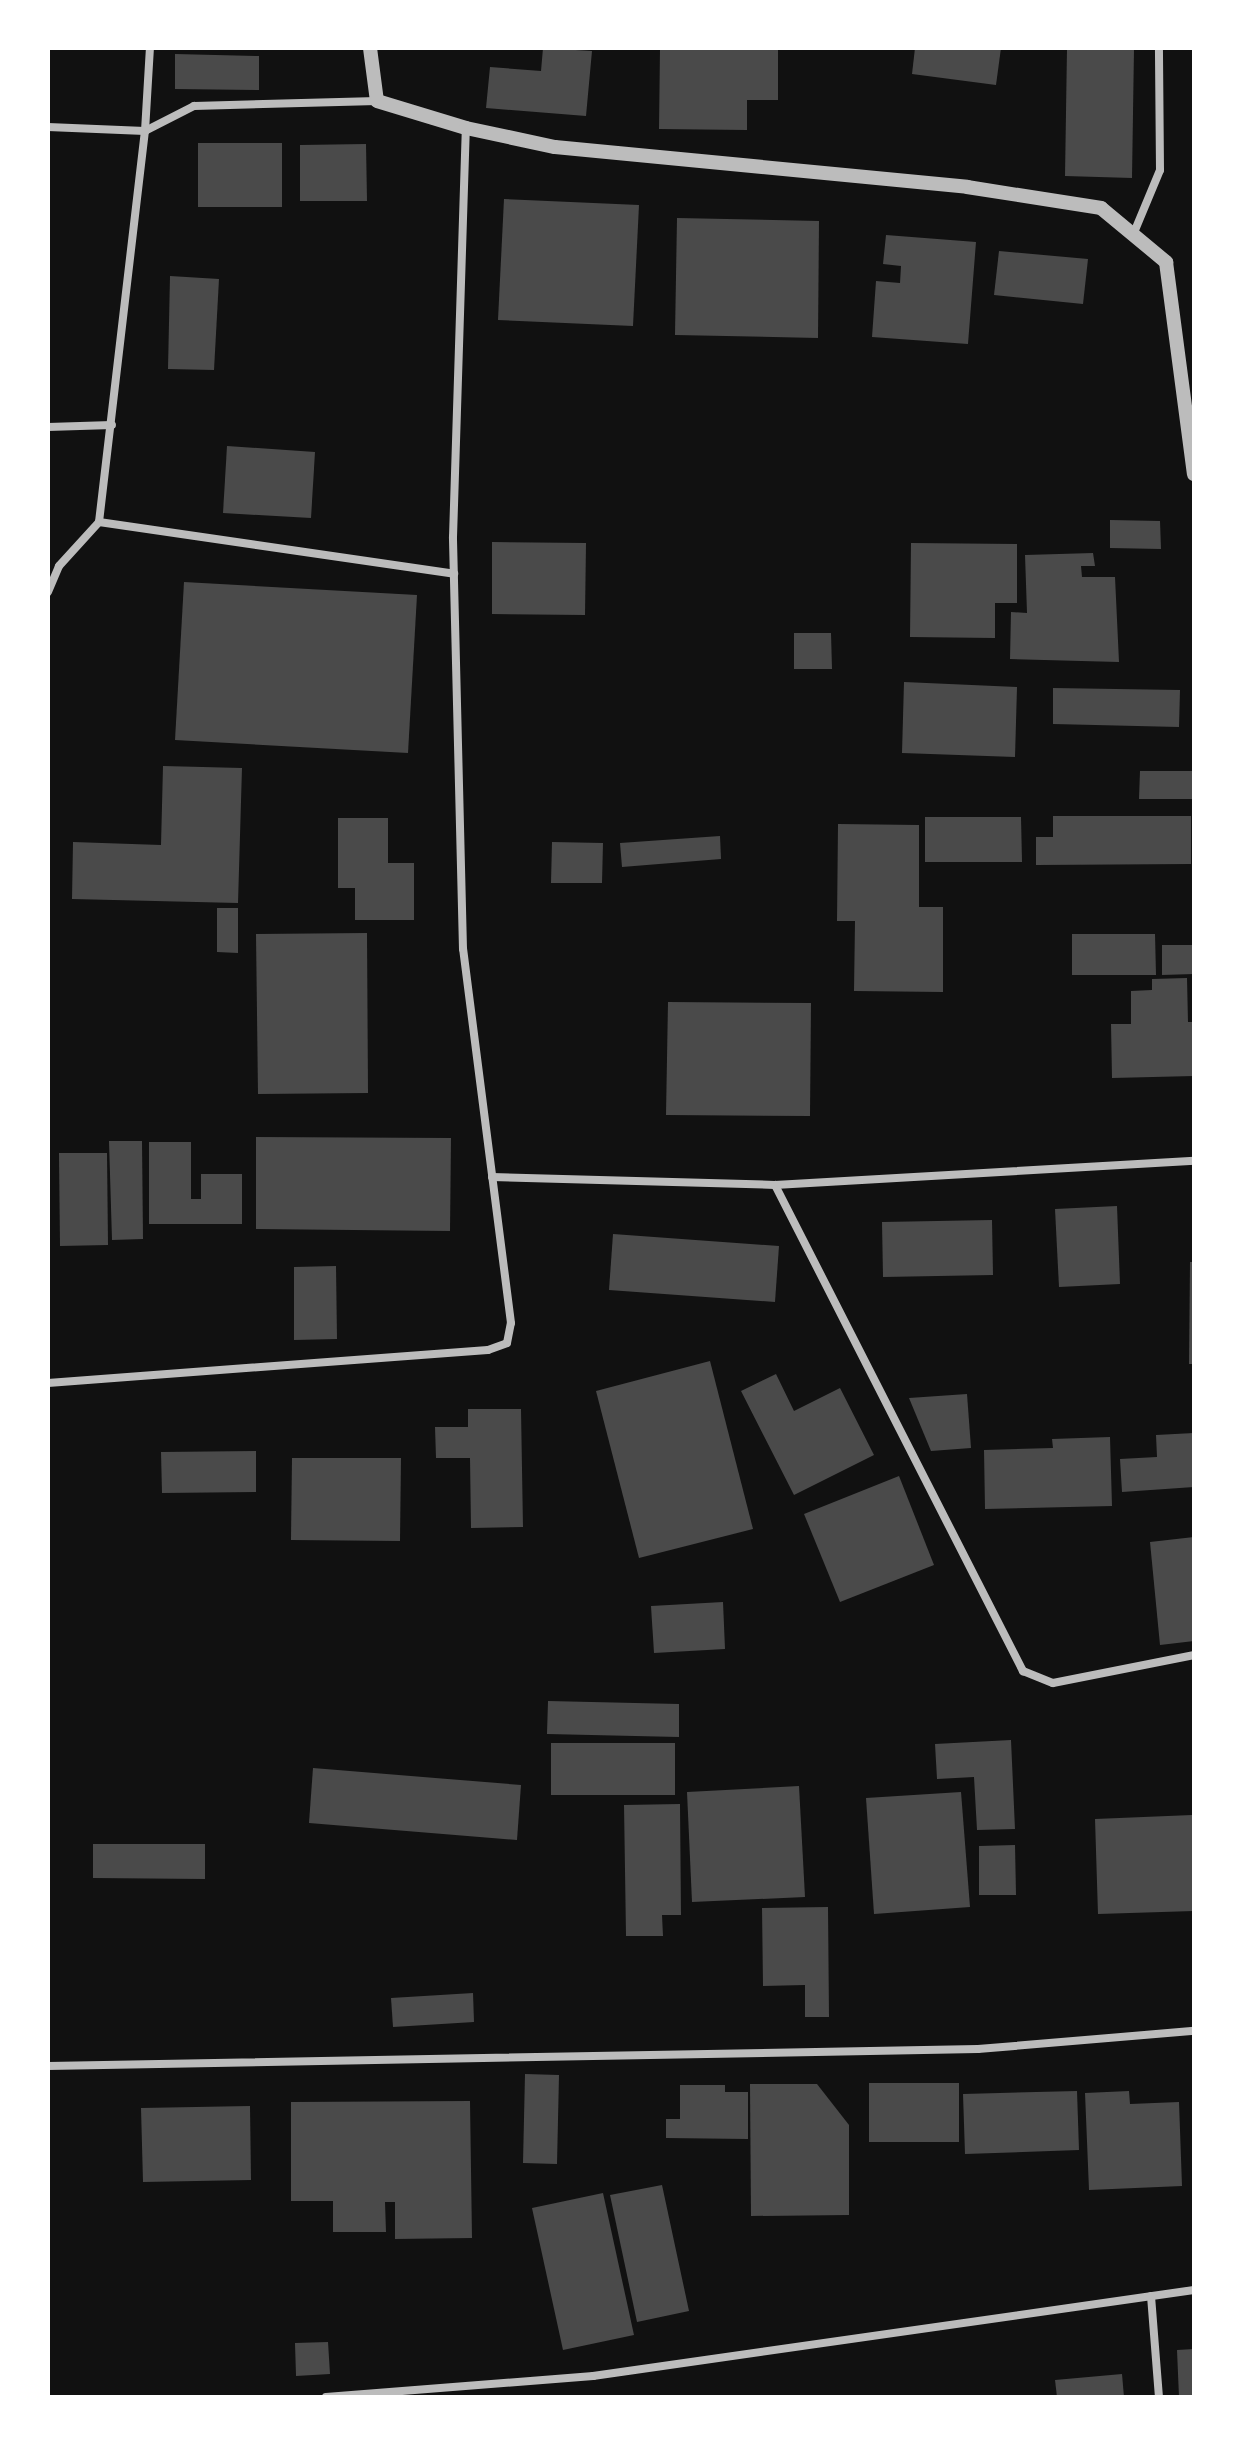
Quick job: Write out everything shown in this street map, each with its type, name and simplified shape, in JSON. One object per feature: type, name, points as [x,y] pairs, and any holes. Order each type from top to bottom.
[{"type":"street","points":[[48,592],[59,566],[99,522],[145,131],[150,48]]},
{"type":"street","points":[[370,48],[377,101]]},
{"type":"street","points":[[1133,235],[1160,170],[1159,48]]},
{"type":"street","points":[[48,127],[145,131],[194,106],[377,101],[466,128],[555,147],[967,187],[1101,208],[1166,262],[1194,474]]},
{"type":"street","points":[[48,1383],[488,1350],[507,1343],[511,1323],[463,949],[454,574],[466,128]]},
{"type":"street","points":[[48,427],[112,425]]},
{"type":"street","points":[[99,522],[454,574]]},
{"type":"street","points":[[492,1177],[775,1185],[1194,1161]]},
{"type":"street","points":[[775,1185],[1023,1671],[1053,1683],[1194,1655]]},
{"type":"street","points":[[48,2066],[978,2049],[1194,2031]]},
{"type":"street","points":[[326,2397],[593,2376],[1194,2290]]},
{"type":"street","points":[[1151,2296],[1159,2397]]},
{"type":"building","points":[[543,48],[592,51],[586,116],[486,108],[490,67],[541,71]]},
{"type":"building","points":[[660,48],[778,48],[778,100],[747,100],[747,130],[659,129]]},
{"type":"building","points":[[915,48],[1001,48],[996,85],[912,74]]},
{"type":"building","points":[[1067,48],[1134,48],[1132,178],[1065,176]]},
{"type":"building","points":[[175,54],[259,56],[259,90],[175,89]]},
{"type":"building","points":[[198,143],[282,143],[282,207],[198,207]]},
{"type":"building","points":[[366,144],[367,201],[300,201],[300,145]]},
{"type":"building","points":[[504,199],[639,205],[633,326],[498,320]]},
{"type":"building","points":[[677,218],[819,221],[818,338],[675,335]]},
{"type":"building","points":[[886,235],[976,242],[968,344],[872,337],[876,281],[900,283],[901,266],[883,264]]},
{"type":"building","points":[[999,251],[1088,259],[1083,304],[994,295]]},
{"type":"building","points":[[170,276],[219,279],[214,370],[168,369]]},
{"type":"building","points":[[227,446],[315,452],[311,518],[223,513]]},
{"type":"building","points":[[1110,520],[1160,521],[1161,549],[1110,548]]},
{"type":"building","points":[[492,542],[586,543],[585,615],[492,614]]},
{"type":"building","points":[[911,543],[1017,544],[1017,603],[995,603],[995,638],[910,637]]},
{"type":"building","points":[[1093,553],[1095,566],[1081,566],[1082,577],[1115,577],[1119,662],[1010,659],[1011,612],[1027,613],[1025,555]]},
{"type":"building","points":[[184,582],[417,595],[408,753],[175,740]]},
{"type":"building","points":[[794,633],[831,633],[832,669],[794,669]]},
{"type":"building","points":[[904,682],[1017,687],[1015,757],[902,753]]},
{"type":"building","points":[[1053,688],[1180,690],[1179,727],[1053,724]]},
{"type":"building","points":[[163,766],[242,768],[238,903],[72,899],[73,842],[161,845]]},
{"type":"building","points":[[1140,771],[1194,771],[1194,799],[1139,799]]},
{"type":"building","points":[[1053,816],[1191,816],[1191,864],[1036,865],[1036,837],[1053,837]]},
{"type":"building","points":[[925,817],[1021,817],[1022,862],[925,862]]},
{"type":"building","points":[[338,818],[388,818],[388,863],[414,863],[414,920],[355,920],[355,888],[338,888]]},
{"type":"building","points":[[838,824],[919,825],[919,907],[943,907],[943,992],[854,991],[855,921],[837,921]]},
{"type":"building","points":[[720,836],[721,859],[622,867],[620,843]]},
{"type":"building","points":[[552,842],[603,843],[602,883],[551,883]]},
{"type":"building","points":[[217,908],[238,908],[238,953],[217,952]]},
{"type":"building","points":[[367,933],[368,1093],[258,1094],[256,934]]},
{"type":"building","points":[[1072,934],[1155,934],[1156,975],[1072,975]]},
{"type":"building","points":[[1162,945],[1194,945],[1194,974],[1162,975]]},
{"type":"building","points":[[1187,978],[1188,1022],[1194,1022],[1194,1076],[1112,1078],[1111,1024],[1131,1024],[1131,991],[1152,990],[1152,979]]},
{"type":"building","points":[[668,1002],[811,1003],[810,1116],[666,1115]]},
{"type":"building","points":[[256,1137],[451,1138],[450,1231],[256,1229]]},
{"type":"building","points":[[109,1141],[142,1141],[143,1239],[112,1240]]},
{"type":"building","points":[[149,1142],[191,1142],[191,1199],[201,1199],[201,1174],[242,1174],[242,1224],[149,1224]]},
{"type":"building","points":[[59,1153],[107,1153],[108,1245],[60,1246]]},
{"type":"building","points":[[1117,1206],[1120,1284],[1059,1287],[1055,1209]]},
{"type":"building","points":[[992,1220],[993,1275],[883,1277],[882,1222]]},
{"type":"building","points":[[613,1234],[779,1246],[775,1302],[609,1290]]},
{"type":"building","points":[[1190,1262],[1194,1262],[1194,1364],[1189,1364]]},
{"type":"building","points":[[336,1266],[337,1339],[294,1340],[294,1267]]},
{"type":"building","points":[[710,1361],[753,1529],[639,1558],[596,1391]]},
{"type":"building","points":[[776,1374],[794,1411],[840,1388],[874,1455],[794,1495],[741,1391]]},
{"type":"building","points":[[967,1394],[971,1448],[931,1451],[909,1398]]},
{"type":"building","points":[[468,1409],[521,1409],[523,1527],[471,1528],[470,1458],[436,1458],[435,1427],[468,1427]]},
{"type":"building","points":[[1194,1433],[1194,1487],[1122,1492],[1120,1459],[1157,1457],[1156,1435]]},
{"type":"building","points":[[1110,1437],[1112,1506],[985,1509],[984,1450],[1053,1448],[1052,1439]]},
{"type":"building","points":[[256,1451],[256,1492],[162,1493],[161,1452]]},
{"type":"building","points":[[292,1458],[401,1458],[400,1541],[291,1540]]},
{"type":"building","points":[[899,1476],[934,1565],[840,1602],[804,1514]]},
{"type":"building","points":[[1194,1537],[1194,1641],[1160,1645],[1150,1542]]},
{"type":"building","points":[[723,1602],[725,1649],[654,1653],[651,1606]]},
{"type":"building","points":[[548,1701],[679,1704],[679,1737],[547,1734]]},
{"type":"building","points":[[1011,1740],[1015,1829],[977,1830],[974,1777],[937,1779],[935,1744]]},
{"type":"building","points":[[551,1743],[675,1743],[675,1795],[551,1795]]},
{"type":"building","points":[[313,1768],[521,1785],[517,1840],[309,1823]]},
{"type":"building","points":[[799,1786],[805,1897],[692,1902],[687,1792]]},
{"type":"building","points":[[961,1792],[970,1907],[874,1914],[866,1798]]},
{"type":"building","points":[[680,1804],[681,1915],[662,1915],[663,1936],[626,1936],[624,1805]]},
{"type":"building","points":[[1192,1815],[1194,1911],[1098,1914],[1095,1819]]},
{"type":"building","points":[[93,1844],[205,1844],[205,1879],[93,1878]]},
{"type":"building","points":[[1015,1845],[1016,1895],[979,1895],[979,1846]]},
{"type":"building","points":[[828,1907],[829,2017],[805,2017],[805,1985],[763,1986],[762,1908]]},
{"type":"building","points":[[473,1993],[474,2022],[393,2027],[391,1998]]},
{"type":"building","points":[[525,2074],[559,2075],[557,2164],[523,2163]]},
{"type":"building","points":[[869,2083],[959,2083],[959,2142],[869,2142]]},
{"type":"building","points":[[750,2084],[817,2084],[849,2125],[849,2215],[751,2216]]},
{"type":"building","points":[[680,2085],[725,2085],[725,2092],[748,2092],[748,2139],[666,2138],[666,2119],[680,2119]]},
{"type":"building","points":[[1077,2091],[1079,2150],[965,2154],[963,2094]]},
{"type":"building","points":[[1129,2091],[1130,2104],[1179,2102],[1182,2186],[1089,2190],[1085,2093]]},
{"type":"building","points":[[470,2101],[472,2238],[395,2239],[395,2202],[385,2202],[386,2232],[333,2232],[333,2201],[291,2201],[291,2102]]},
{"type":"building","points":[[250,2106],[251,2180],[143,2182],[141,2108]]},
{"type":"building","points":[[662,2185],[689,2311],[637,2322],[610,2195]]},
{"type":"building","points":[[603,2193],[634,2335],[563,2350],[532,2208]]},
{"type":"building","points":[[328,2342],[330,2374],[296,2376],[295,2343]]},
{"type":"building","points":[[1194,2349],[1194,2397],[1179,2397],[1177,2350]]},
{"type":"building","points":[[1122,2374],[1124,2397],[1057,2397],[1055,2380]]}]
